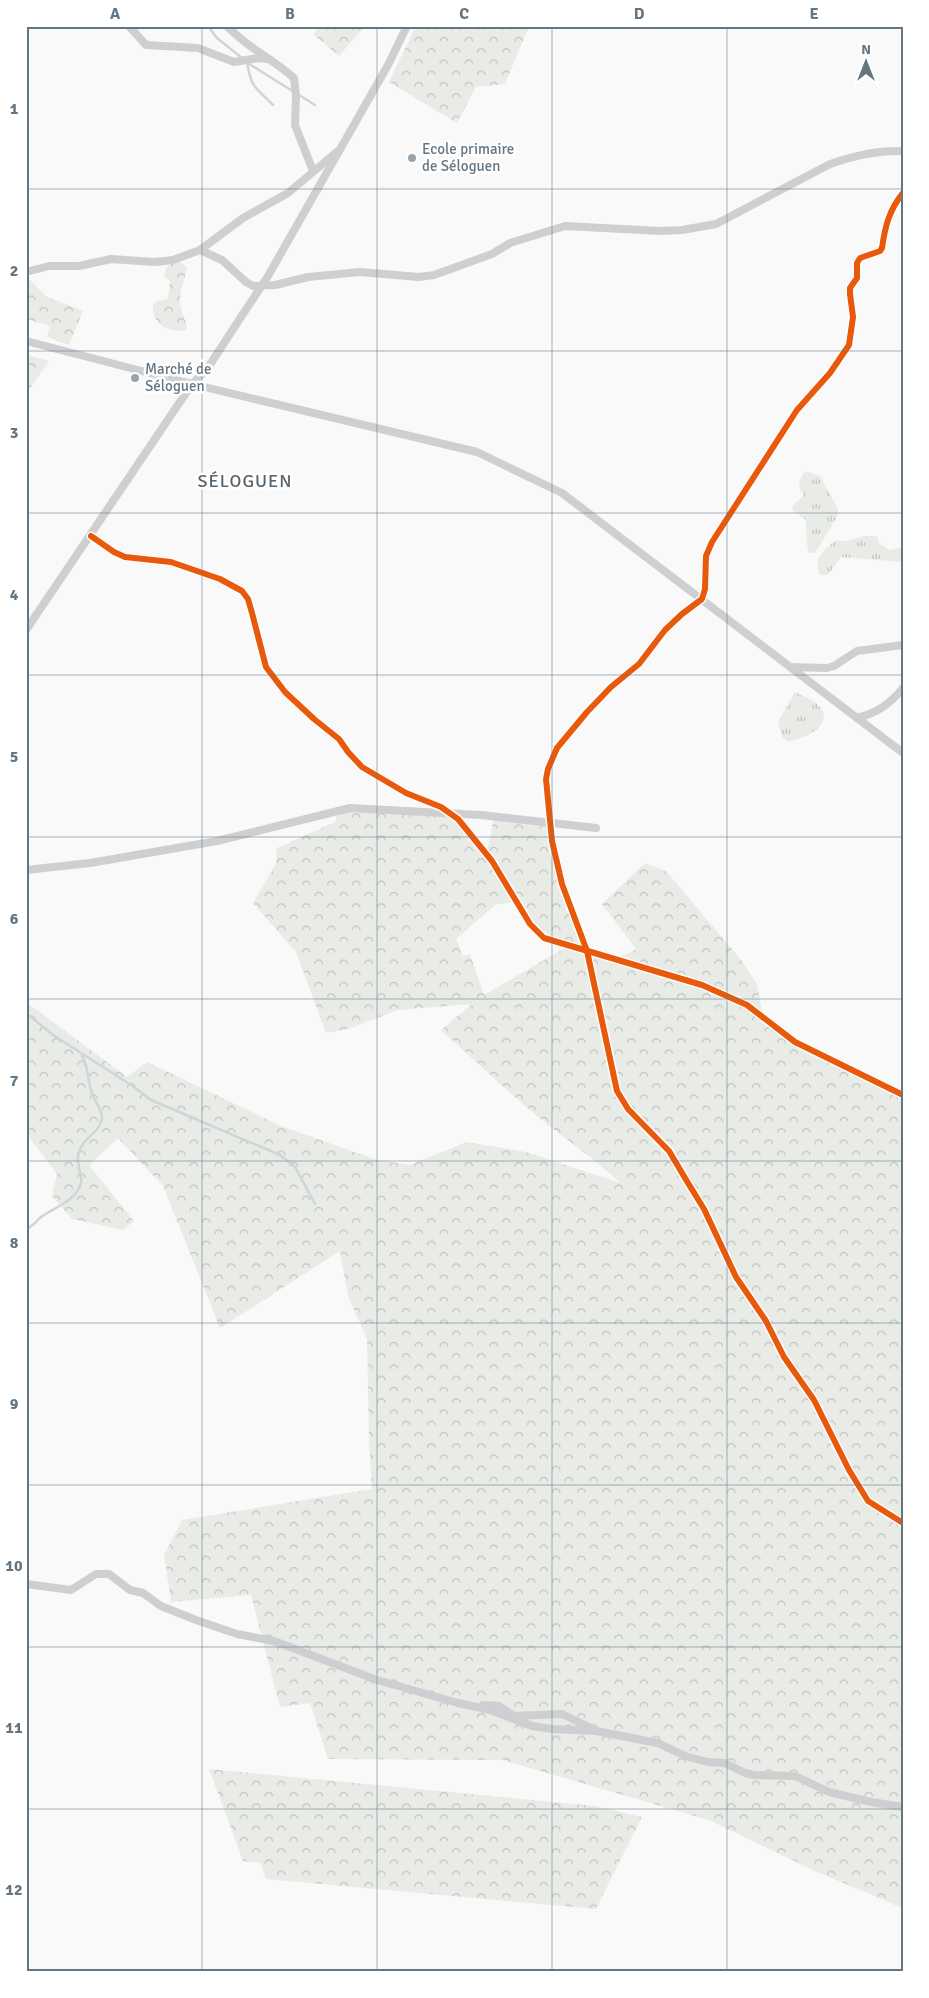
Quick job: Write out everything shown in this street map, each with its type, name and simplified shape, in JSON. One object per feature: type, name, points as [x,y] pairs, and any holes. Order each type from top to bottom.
[{"type":"street","points":[[129,26],[146,45],[198,48],[234,62],[258,58],[272,60]]},
{"type":"street","points":[[228,26],[248,45],[272,60],[294,78],[296,125],[313,171]]},
{"type":"street","points":[[26,630],[192,384],[208,369],[261,287],[388,65],[407,26]]},
{"type":"street","points":[[26,272],[49,266],[79,266],[111,259],[155,262],[173,260],[200,250],[243,218],[288,193],[341,148]]},
{"type":"street","points":[[200,250],[222,260],[246,282],[253,286],[261,287],[308,277],[360,272],[419,277],[434,276],[492,254],[510,243],[565,226],[582,225],[636,231],[700,228],[716,224],[830,164],[849,157],[882,150],[903,151]]},
{"type":"street","points":[[903,193],[895,203],[885,226],[882,248],[880,251],[860,258],[857,263],[857,278],[850,288],[853,317],[849,345],[830,373],[797,410],[712,542],[706,556],[705,590],[702,599],[665,630],[644,658],[610,687],[557,748],[546,779],[552,841],[562,884],[587,951],[617,1091],[628,1109],[669,1151],[704,1209],[736,1277],[766,1321],[784,1357],[814,1400],[849,1470],[868,1501],[903,1523]]},
{"type":"street","points":[[26,342],[477,452],[562,493],[903,753]]},
{"type":"street","points":[[91,536],[114,552],[126,557],[171,562],[220,579],[242,591],[248,599],[251,608],[266,667],[285,692],[314,719],[340,739],[348,752],[362,767],[406,793],[441,807],[458,819],[492,862],[530,924],[544,938],[711,989],[747,1005],[795,1042],[903,1095]]},
{"type":"street","points":[[790,666],[827,668],[834,666],[857,651],[903,645]]},
{"type":"street","points":[[856,718],[880,710],[903,688]]},
{"type":"street","points":[[26,870],[90,863],[217,841],[350,808],[550,822],[596,828]]},
{"type":"street","points":[[26,1584],[71,1590],[96,1574],[108,1574],[130,1590],[142,1593],[161,1606],[196,1620],[237,1634],[274,1641],[377,1680],[490,1710],[532,1726],[596,1731],[658,1743],[685,1756],[708,1762],[725,1763],[745,1773],[795,1776],[829,1792],[903,1807]]},
{"type":"street","points":[[472,1706],[488,1704],[499,1706],[514,1716],[562,1714],[596,1731]]},
{"type":"green space","points":[[321,26],[365,26],[339,56],[313,34]]},
{"type":"green space","points":[[416,26],[529,26],[505,84],[476,87],[457,123],[389,82]]},
{"type":"green space","points":[[177,259],[187,268],[180,299],[187,330],[181,331],[168,329],[163,326],[158,322],[153,312],[153,305],[157,301],[168,299],[170,281],[164,277],[166,268]]},
{"type":"green space","points":[[26,276],[47,297],[83,311],[69,345],[47,337],[50,326],[26,319]]},
{"type":"green space","points":[[26,355],[49,361],[26,394]]},
{"type":"green space","points":[[805,471],[820,476],[838,509],[837,517],[815,553],[809,553],[805,519],[792,510],[793,505],[804,495],[799,483]]},
{"type":"green space","points":[[864,536],[877,536],[879,543],[889,550],[903,547],[903,562],[841,557],[828,575],[820,575],[818,569],[819,560],[831,544],[835,541],[846,541]]},
{"type":"green space","points":[[795,692],[817,704],[823,713],[824,719],[815,731],[800,738],[787,741],[782,737],[778,722]]},
{"type":"green space","points":[[338,811],[450,814],[487,854],[494,816],[550,822],[552,841],[587,951],[616,960],[636,949],[602,904],[645,863],[666,871],[742,961],[757,984],[763,1018],[795,1042],[903,1095],[903,1908],[815,1871],[709,1820],[502,1760],[328,1759],[310,1703],[280,1707],[251,1595],[171,1602],[164,1555],[182,1520],[372,1489],[367,1339],[348,1296],[340,1251],[220,1328],[163,1186],[118,1138],[89,1165],[134,1221],[123,1230],[72,1219],[52,1196],[57,1174],[26,1133],[26,1002],[127,1077],[147,1062],[281,1126],[377,1160],[410,1165],[467,1142],[526,1152],[620,1183],[529,1109],[441,1030],[472,1004],[398,1010],[348,1029],[326,1033],[296,952],[253,903],[276,864],[277,848],[335,822]],"holes":[[[516,901],[544,938],[568,946],[484,995],[470,954],[463,956],[456,939],[495,905]]]},
{"type":"green space","points":[[209,1769],[595,1806],[642,1817],[596,1909],[266,1879],[261,1863],[243,1861]]},
{"type":"waterway","points":[[208,26],[217,38],[242,58]]},
{"type":"waterway","points":[[246,62],[315,105]]},
{"type":"waterway","points":[[247,62],[253,83],[258,91],[273,105]]},
{"type":"waterway","points":[[26,1013],[53,1035],[151,1100],[280,1155],[295,1167],[315,1204]]},
{"type":"waterway","points":[[26,1229],[75,1194],[81,1183],[78,1154],[82,1145],[101,1123],[102,1115],[90,1088],[86,1065],[82,1056]]},
{"type":"cycle path","points":[[903,193],[888,219],[882,248],[880,251],[860,258],[857,263],[857,278],[850,288],[853,317],[849,345],[830,373],[797,410],[712,542],[706,556],[705,589],[702,599],[665,630],[639,664],[611,687],[587,712],[557,748],[546,779],[552,841],[562,884],[587,951],[617,1091],[628,1109],[669,1151],[704,1209],[736,1277],[766,1321],[784,1357],[814,1400],[849,1470],[868,1501],[903,1523]]},
{"type":"cycle path","points":[[91,536],[114,552],[125,557],[171,562],[220,579],[242,591],[248,599],[266,667],[285,692],[339,739],[362,767],[406,793],[441,807],[458,819],[492,861],[530,924],[544,938],[702,985],[747,1005],[795,1042],[903,1095]]},
{"type":"place","name":"Ecole primaire de Séloguen","points":[[412,158]]},
{"type":"place","name":"Marché de Séloguen","points":[[135,378]]},
{"type":"district","name":"SÉLOGUEN","points":[[245,481]]}]
